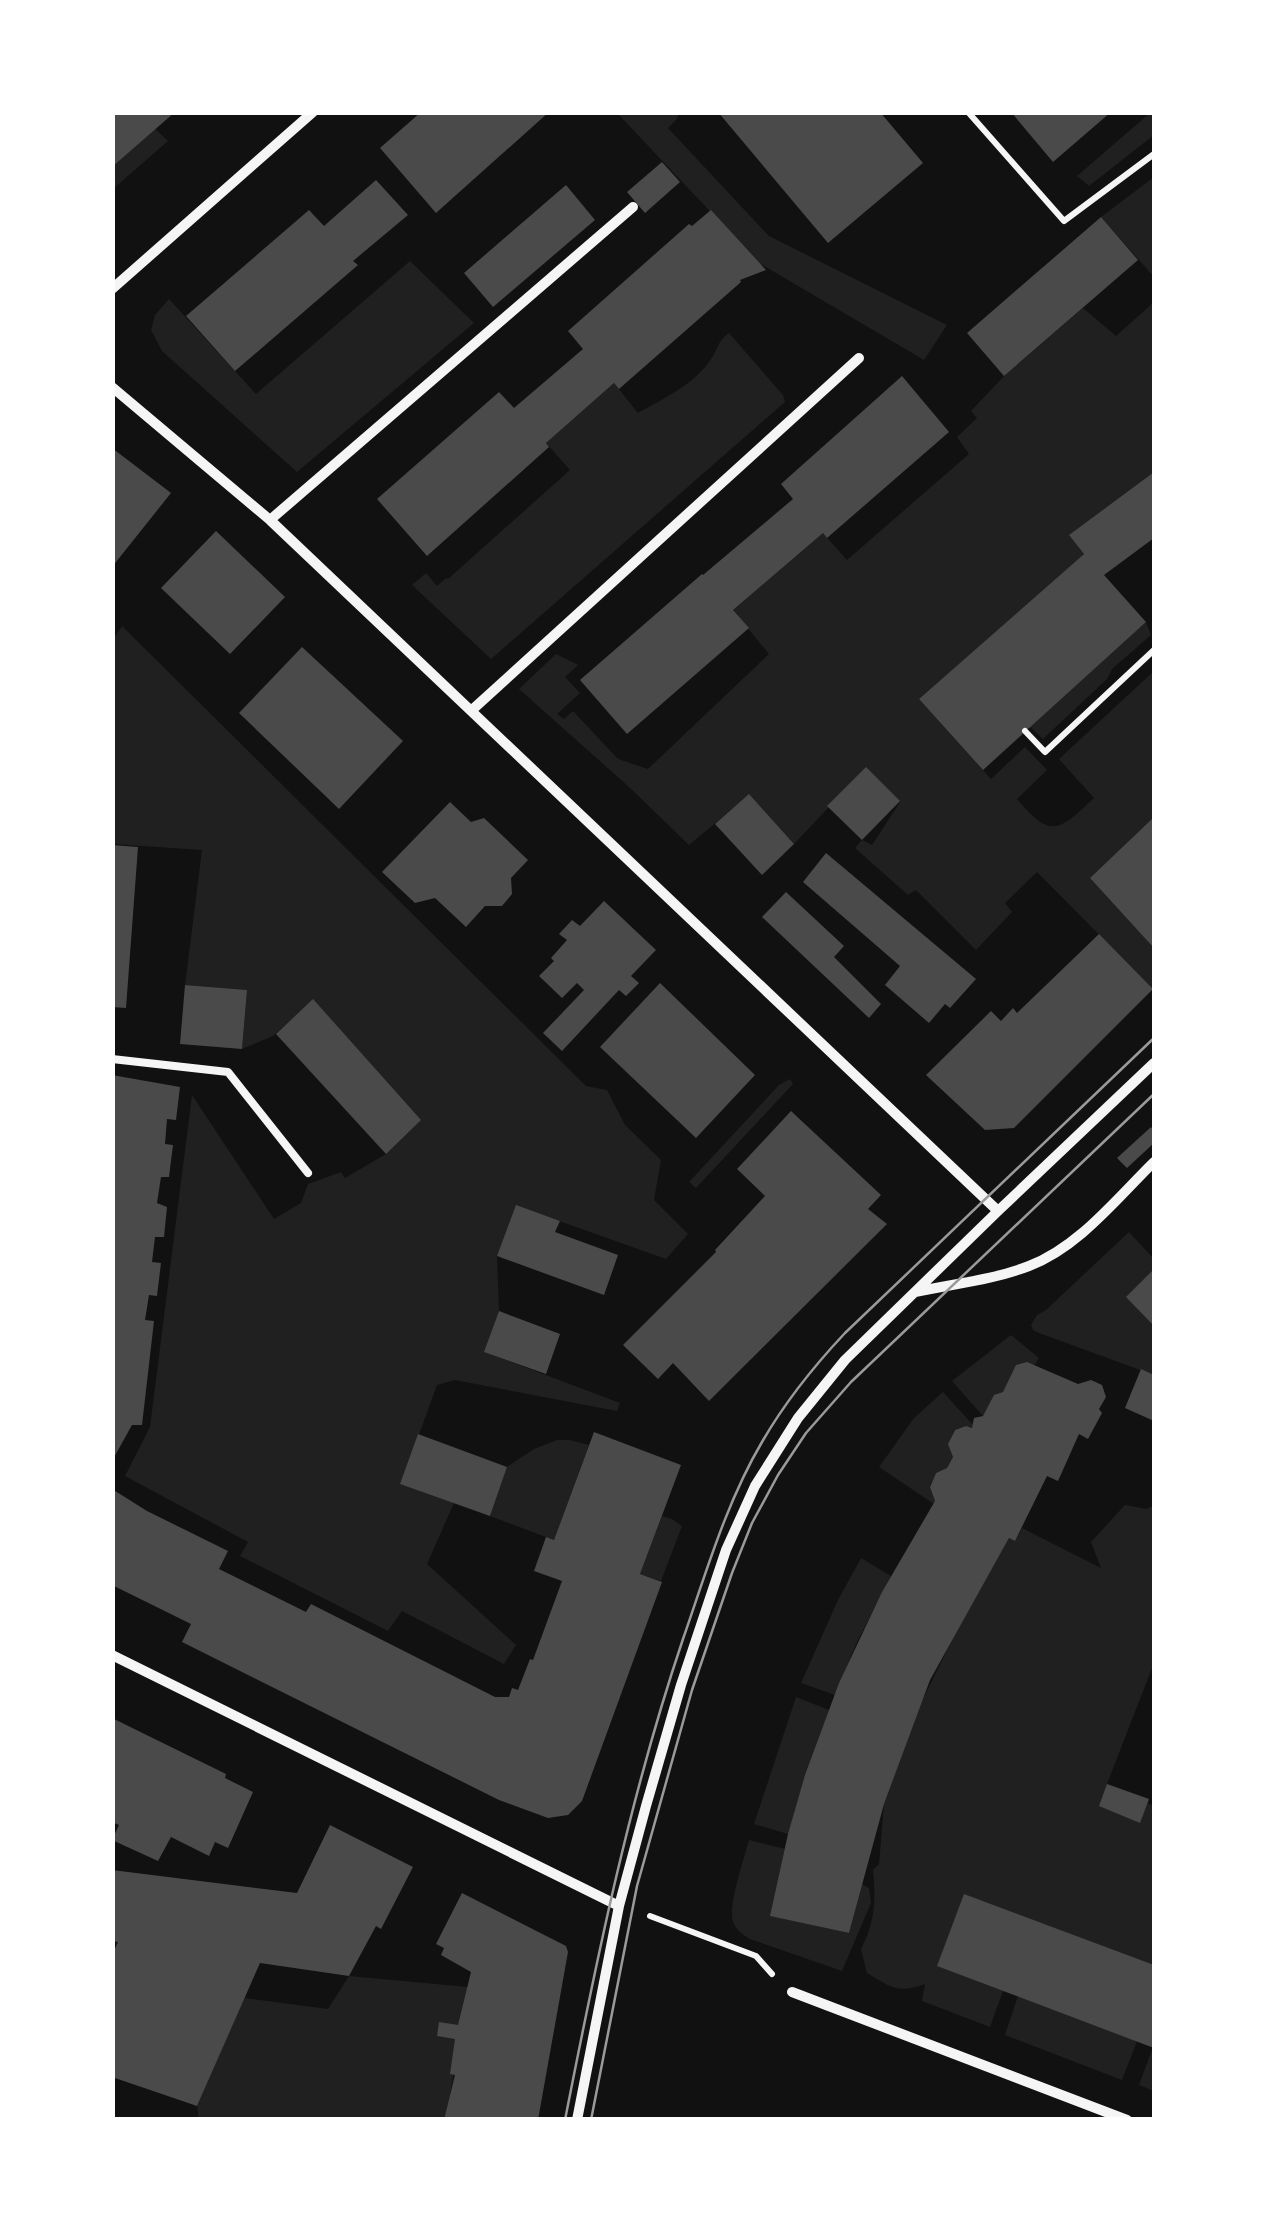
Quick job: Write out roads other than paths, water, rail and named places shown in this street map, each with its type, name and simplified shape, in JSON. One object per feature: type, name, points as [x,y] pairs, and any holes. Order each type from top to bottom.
[{"type":"street","points":[[112,288],[314,112]]},
{"type":"street","points":[[270,520],[632,207]]},
{"type":"street","points":[[472,710],[859,358]]},
{"type":"street","points":[[112,388],[270,520],[998,1211]]},
{"type":"street","points":[[577,2120],[619,1906],[681,1684],[726,1550],[754,1486],[828,1380],[914,1292],[1154,1063]]},
{"type":"street","points":[[914,1292],[1028,1267],[1048,1258],[1070,1244],[1154,1162]]},
{"type":"street","points":[[112,1655],[619,1906]]},
{"type":"street","points":[[792,1992],[1127,2120]]},
{"type":"lane","points":[[112,1059],[228,1072],[308,1173]]},
{"type":"tram line","points":[[565,2120],[602,1938],[647,1757],[709,1564],[749,1465],[790,1399],[845,1333],[1154,1038]]},
{"type":"tram line","points":[[591,2120],[637,1886],[692,1690],[732,1573],[752,1523],[778,1475],[806,1433],[851,1382],[1154,1094]]}]
